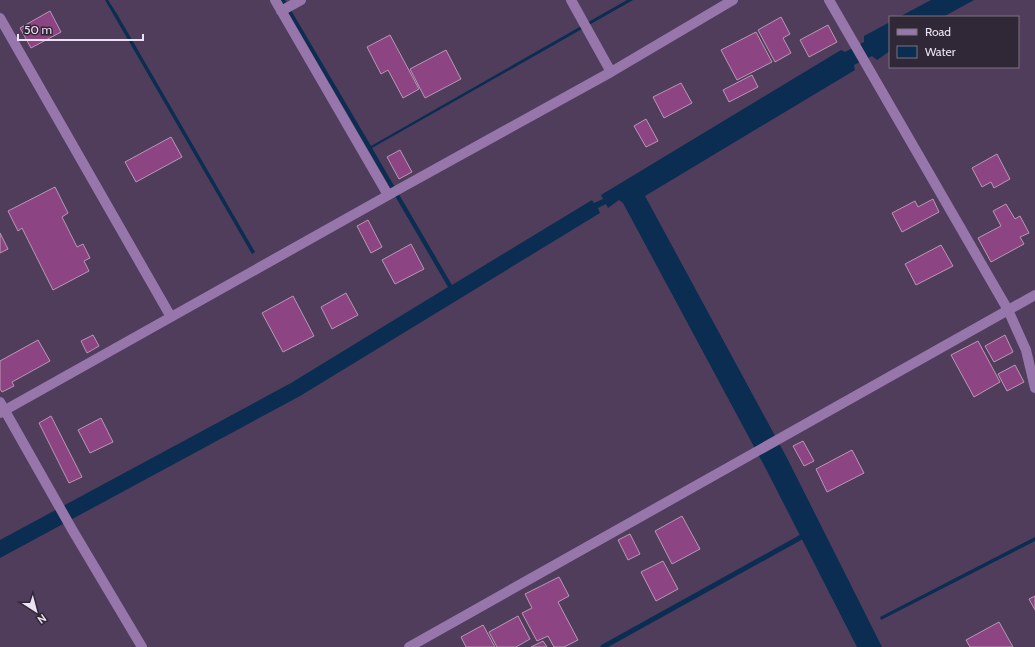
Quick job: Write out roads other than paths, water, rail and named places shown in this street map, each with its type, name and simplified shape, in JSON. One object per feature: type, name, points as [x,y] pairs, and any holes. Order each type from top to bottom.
[{"type":"street","points":[[274,0],[388,195]]},
{"type":"street","points":[[571,0],[611,72]]},
{"type":"street","points":[[142,647],[2,408],[171,317],[611,72],[733,0]]},
{"type":"street","points":[[829,0],[1008,310],[1026,350],[1035,388]]},
{"type":"street","points":[[281,11],[298,2]]},
{"type":"street","points":[[1,19],[171,317]]},
{"type":"street","points":[[409,647],[1035,295]]},
{"type":"water","points":[[105,0],[108,0],[117,14],[255,252],[252,254]]},
{"type":"water","points":[[281,0],[285,0],[371,146],[627,0],[633,0],[372,148],[452,285],[592,200],[594,203],[603,199],[601,195],[841,50],[845,52],[864,42],[864,36],[889,23],[889,52],[877,60],[872,56],[854,65],[855,70],[645,196],[787,458],[882,647],[857,647],[766,469],[623,203],[619,200],[608,208],[606,204],[598,208],[600,213],[300,396],[0,558],[0,540],[291,383],[448,287]]},
{"type":"water","points":[[931,0],[974,0],[945,16],[901,16]]},
{"type":"water","points":[[1035,537],[1035,541],[881,620],[880,617]]},
{"type":"waterway","points":[[603,647],[805,535]]}]
